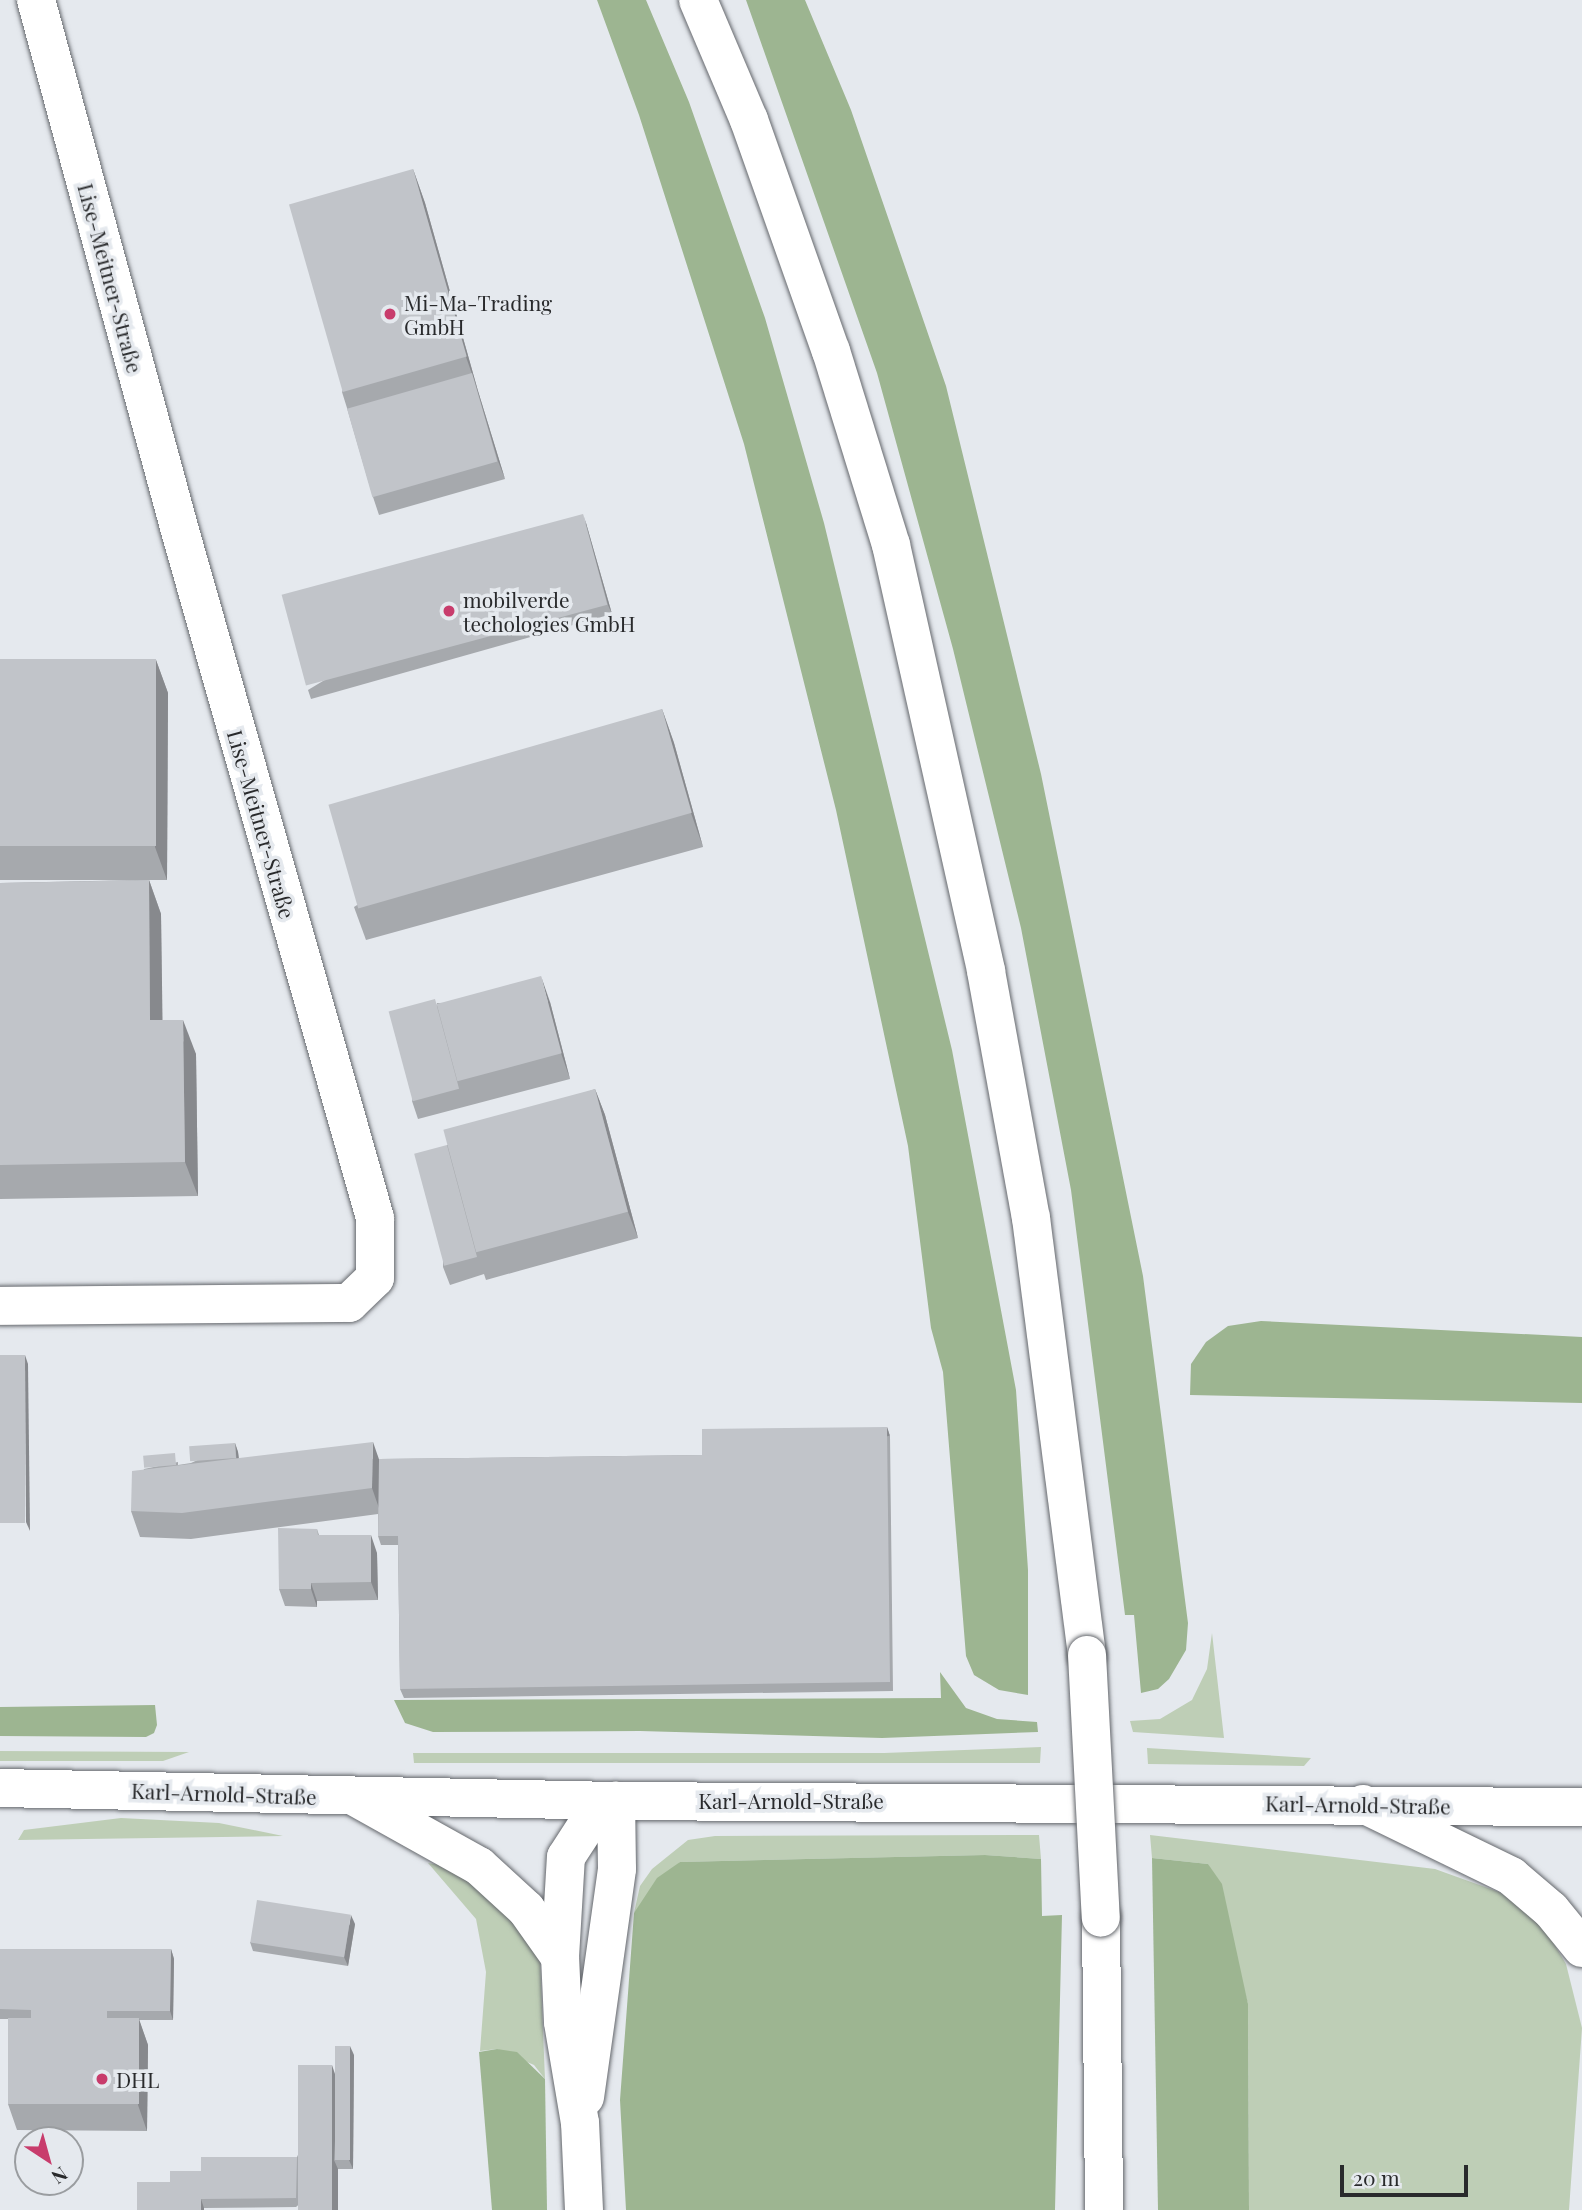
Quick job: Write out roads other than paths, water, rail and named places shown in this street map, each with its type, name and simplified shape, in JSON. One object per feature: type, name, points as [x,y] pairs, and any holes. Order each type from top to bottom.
[{"type":"main road","name":"Lise-Meitner-Straße","points":[[0,1306],[349,1303],[375,1278],[374,1218],[179,527],[36,0]]},
{"type":"main road","points":[[698,0],[749,120],[831,351],[891,545],[986,971],[1031,1218],[1087,1655],[1101,1917],[1104,2210]]},
{"type":"main road","name":"Karl-Arnold-Straße","points":[[0,1788],[616,1801],[1582,1807]]},
{"type":"main road","points":[[355,1797],[479,1866],[526,1909],[560,1957]]},
{"type":"main road","points":[[584,2210],[580,2123],[563,2022],[560,1957],[566,1857],[587,1825],[616,1801]]},
{"type":"main road","points":[[580,2123],[598,2022],[615,1882],[616,1801]]},
{"type":"main road","points":[[1363,1804],[1511,1877],[1551,1910],[1582,1948]]},
{"type":"place","name":"Mi-Ma-Trading GmbH","points":[[390,314]]},
{"type":"place","name":"mobilverde techologies GmbH","points":[[449,611]]},
{"type":"place","name":"DHL","points":[[102,2079]]}]
